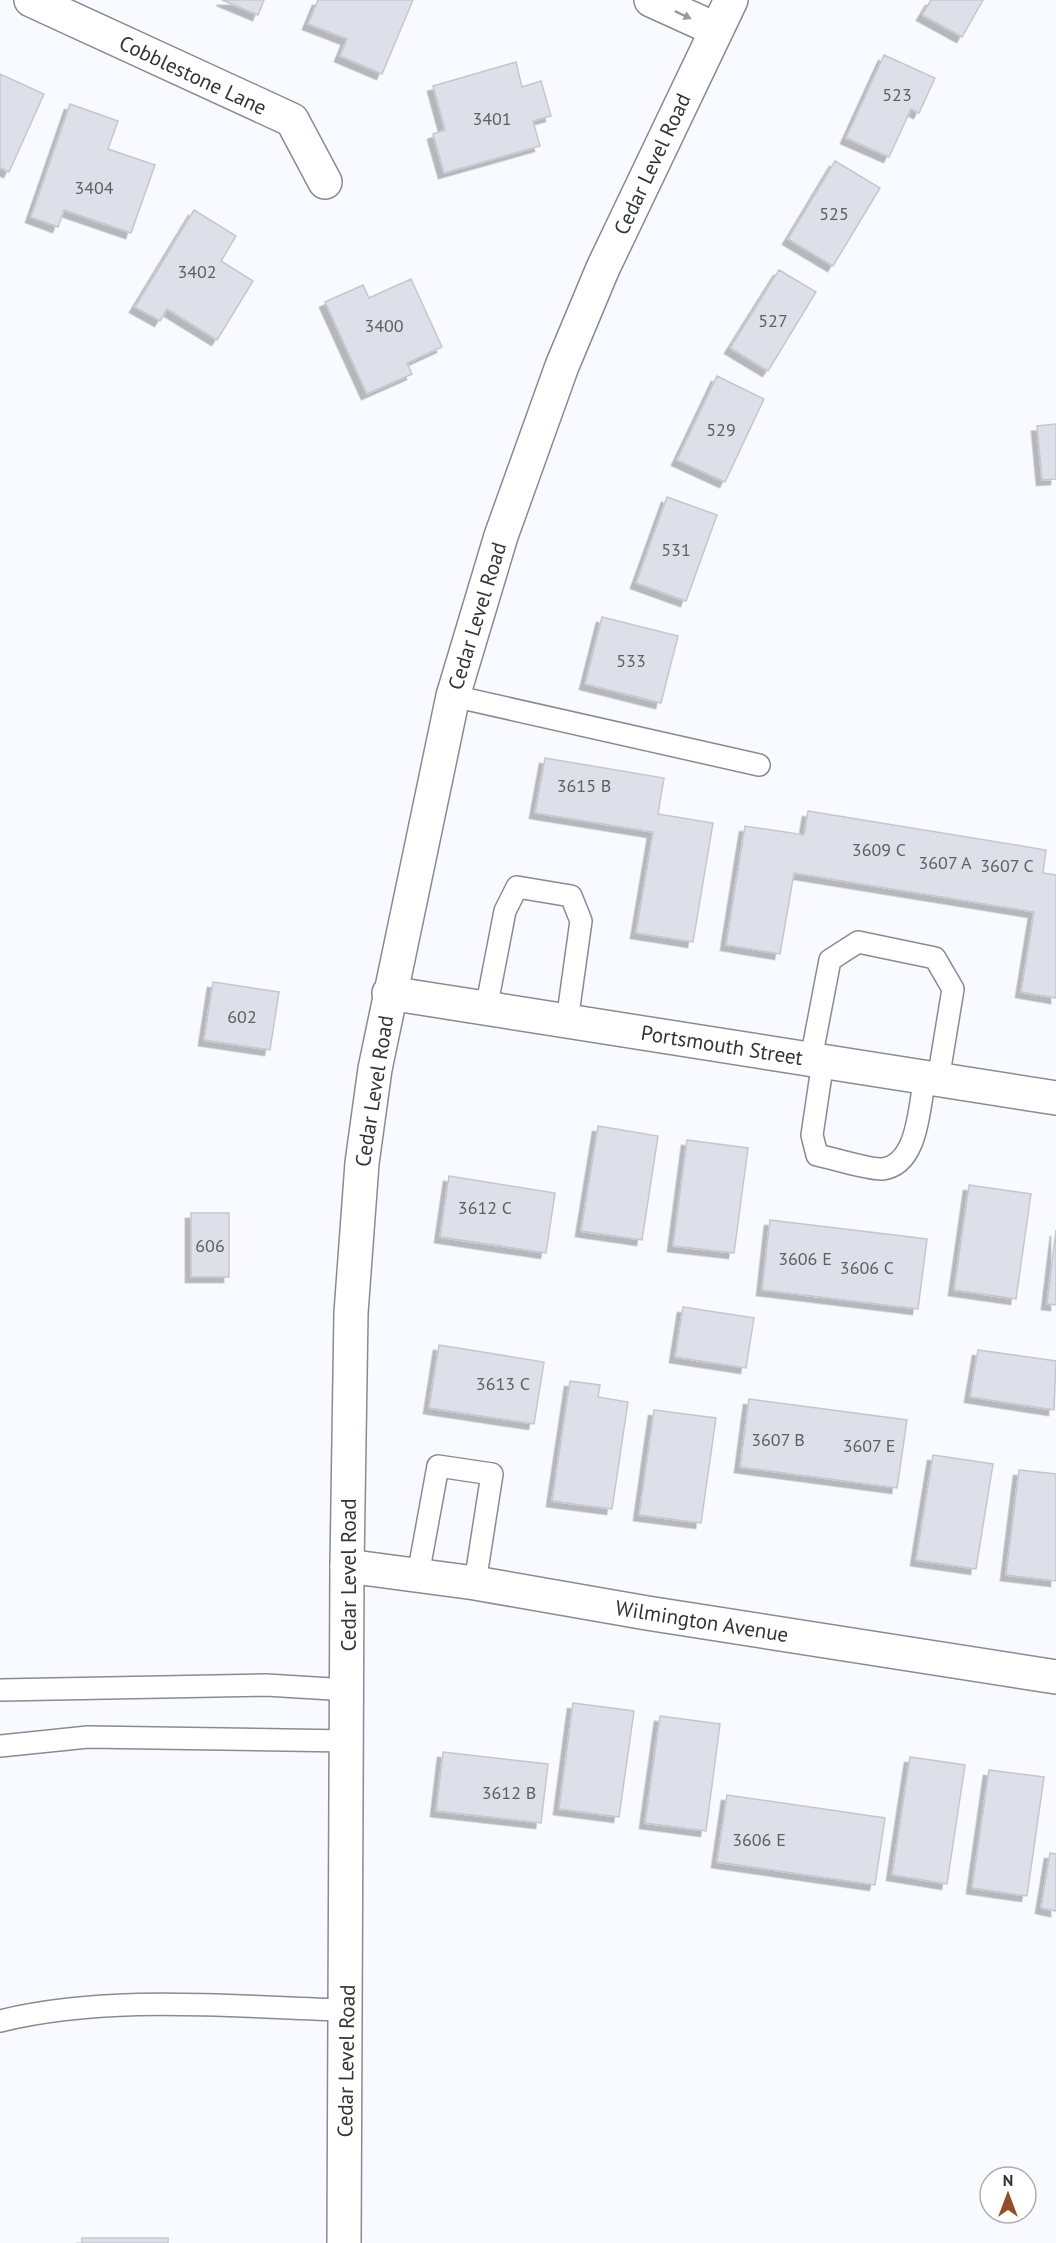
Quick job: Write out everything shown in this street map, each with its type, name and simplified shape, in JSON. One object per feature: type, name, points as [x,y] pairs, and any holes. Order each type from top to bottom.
[{"type":"main road","name":"Cobblestone Lane","points":[[31,0],[292,120],[325,182]]},
{"type":"main road","points":[[651,0],[715,30]]},
{"type":"main road","name":"Cedar Level Road","points":[[344,2243],[347,2010],[347,1566],[355,1239],[363,1151],[389,993],[453,696],[501,536],[562,366],[603,268],[731,0]]},
{"type":"main road","name":"Portsmouth Street","points":[[389,993],[1056,1098]]},
{"type":"main road","name":"Wilmington Avenue","points":[[347,1566],[476,1583],[647,1613],[1056,1677]]},
{"type":"lane","points":[[453,696],[759,765]]},
{"type":"lane","points":[[486,1009],[505,911],[517,887],[572,896],[580,921],[567,1021]]},
{"type":"lane","points":[[858,942],[935,958],[953,989],[932,1078],[912,1143],[902,1160],[882,1169],[817,1155],[812,1135],[817,1060],[830,960],[858,942]]},
{"type":"lane","points":[[418,1575],[438,1466],[492,1474],[476,1583]]},
{"type":"lane","points":[[0,1690],[266,1685],[348,1690]]},
{"type":"lane","points":[[0,1746],[88,1737],[348,1742]]},
{"type":"lane","points":[[0,2021],[46,2010],[153,2004],[347,2010]]},
{"type":"building","points":[[222,0],[264,0],[258,15]]},
{"type":"building","points":[[318,0],[413,0],[382,74],[340,56],[347,39],[308,24]]},
{"type":"building","points":[[931,0],[983,0],[962,37],[922,15]]},
{"type":"building","points":[[884,55],[935,78],[919,113],[911,109],[889,157],[846,138]]},
{"type":"building","points":[[516,62],[522,87],[541,81],[551,116],[533,121],[540,146],[444,173],[433,134],[445,130],[433,86]]},
{"type":"building","points":[[0,74],[44,94],[9,172],[0,168]]},
{"type":"building","points":[[70,104],[118,121],[108,149],[155,165],[131,233],[64,210],[58,227],[31,217]]},
{"type":"building","points":[[835,161],[880,188],[833,266],[788,239]]},
{"type":"building","points":[[194,210],[236,236],[221,261],[253,281],[217,340],[167,309],[160,321],[135,307]]},
{"type":"building","points":[[779,270],[816,292],[768,371],[730,348]]},
{"type":"building","points":[[411,279],[442,347],[407,363],[412,374],[367,394],[325,302],[363,285],[369,298]]},
{"type":"building","points":[[717,376],[764,399],[725,482],[677,460]]},
{"type":"building","points":[[1056,424],[1056,479],[1042,480],[1037,426]]},
{"type":"building","points":[[667,497],[717,515],[686,601],[636,583]]},
{"type":"building","points":[[602,617],[678,636],[661,703],[585,684]]},
{"type":"building","points":[[545,758],[664,778],[658,814],[713,823],[693,942],[636,933],[653,832],[535,813]]},
{"type":"building","points":[[808,811],[1046,850],[1043,873],[1056,875],[1056,998],[1021,992],[1034,912],[794,873],[780,954],[726,945],[745,826],[804,835]]},
{"type":"building","points":[[213,982],[279,992],[270,1050],[204,1040]]},
{"type":"building","points":[[598,1126],[658,1136],[642,1240],[581,1231]]},
{"type":"building","points":[[687,1140],[748,1148],[734,1253],[673,1246]]},
{"type":"building","points":[[449,1176],[555,1193],[546,1253],[440,1237]]},
{"type":"building","points":[[969,1185],[1031,1194],[1016,1299],[954,1290]]},
{"type":"building","points":[[191,1213],[229,1213],[229,1277],[191,1277]]},
{"type":"building","points":[[770,1220],[927,1239],[918,1309],[762,1290]]},
{"type":"building","points":[[1056,1230],[1056,1305],[1047,1304]]},
{"type":"building","points":[[683,1307],[754,1318],[746,1368],[675,1357]]},
{"type":"building","points":[[439,1345],[544,1362],[534,1424],[429,1408]]},
{"type":"building","points":[[978,1350],[1056,1361],[1054,1410],[970,1397]]},
{"type":"building","points":[[570,1381],[600,1385],[598,1397],[628,1402],[612,1509],[552,1501]]},
{"type":"building","points":[[749,1399],[907,1420],[897,1488],[740,1467]]},
{"type":"building","points":[[654,1410],[716,1418],[701,1523],[639,1515]]},
{"type":"building","points":[[933,1455],[993,1464],[976,1569],[916,1560]]},
{"type":"building","points":[[1019,1470],[1056,1474],[1056,1581],[1006,1575]]},
{"type":"building","points":[[573,1703],[634,1711],[619,1817],[559,1809]]},
{"type":"building","points":[[660,1716],[720,1724],[706,1831],[645,1823]]},
{"type":"building","points":[[443,1752],[548,1764],[541,1823],[436,1811]]},
{"type":"building","points":[[910,1757],[965,1765],[947,1884],[892,1875]]},
{"type":"building","points":[[989,1770],[1044,1777],[1027,1896],[972,1888]]},
{"type":"building","points":[[727,1795],[885,1818],[875,1885],[717,1862]]},
{"type":"building","points":[[1050,1853],[1056,1854],[1056,1911],[1041,1908]]},
{"type":"building","points":[[82,2238],[168,2238],[168,2243],[82,2243]]}]
